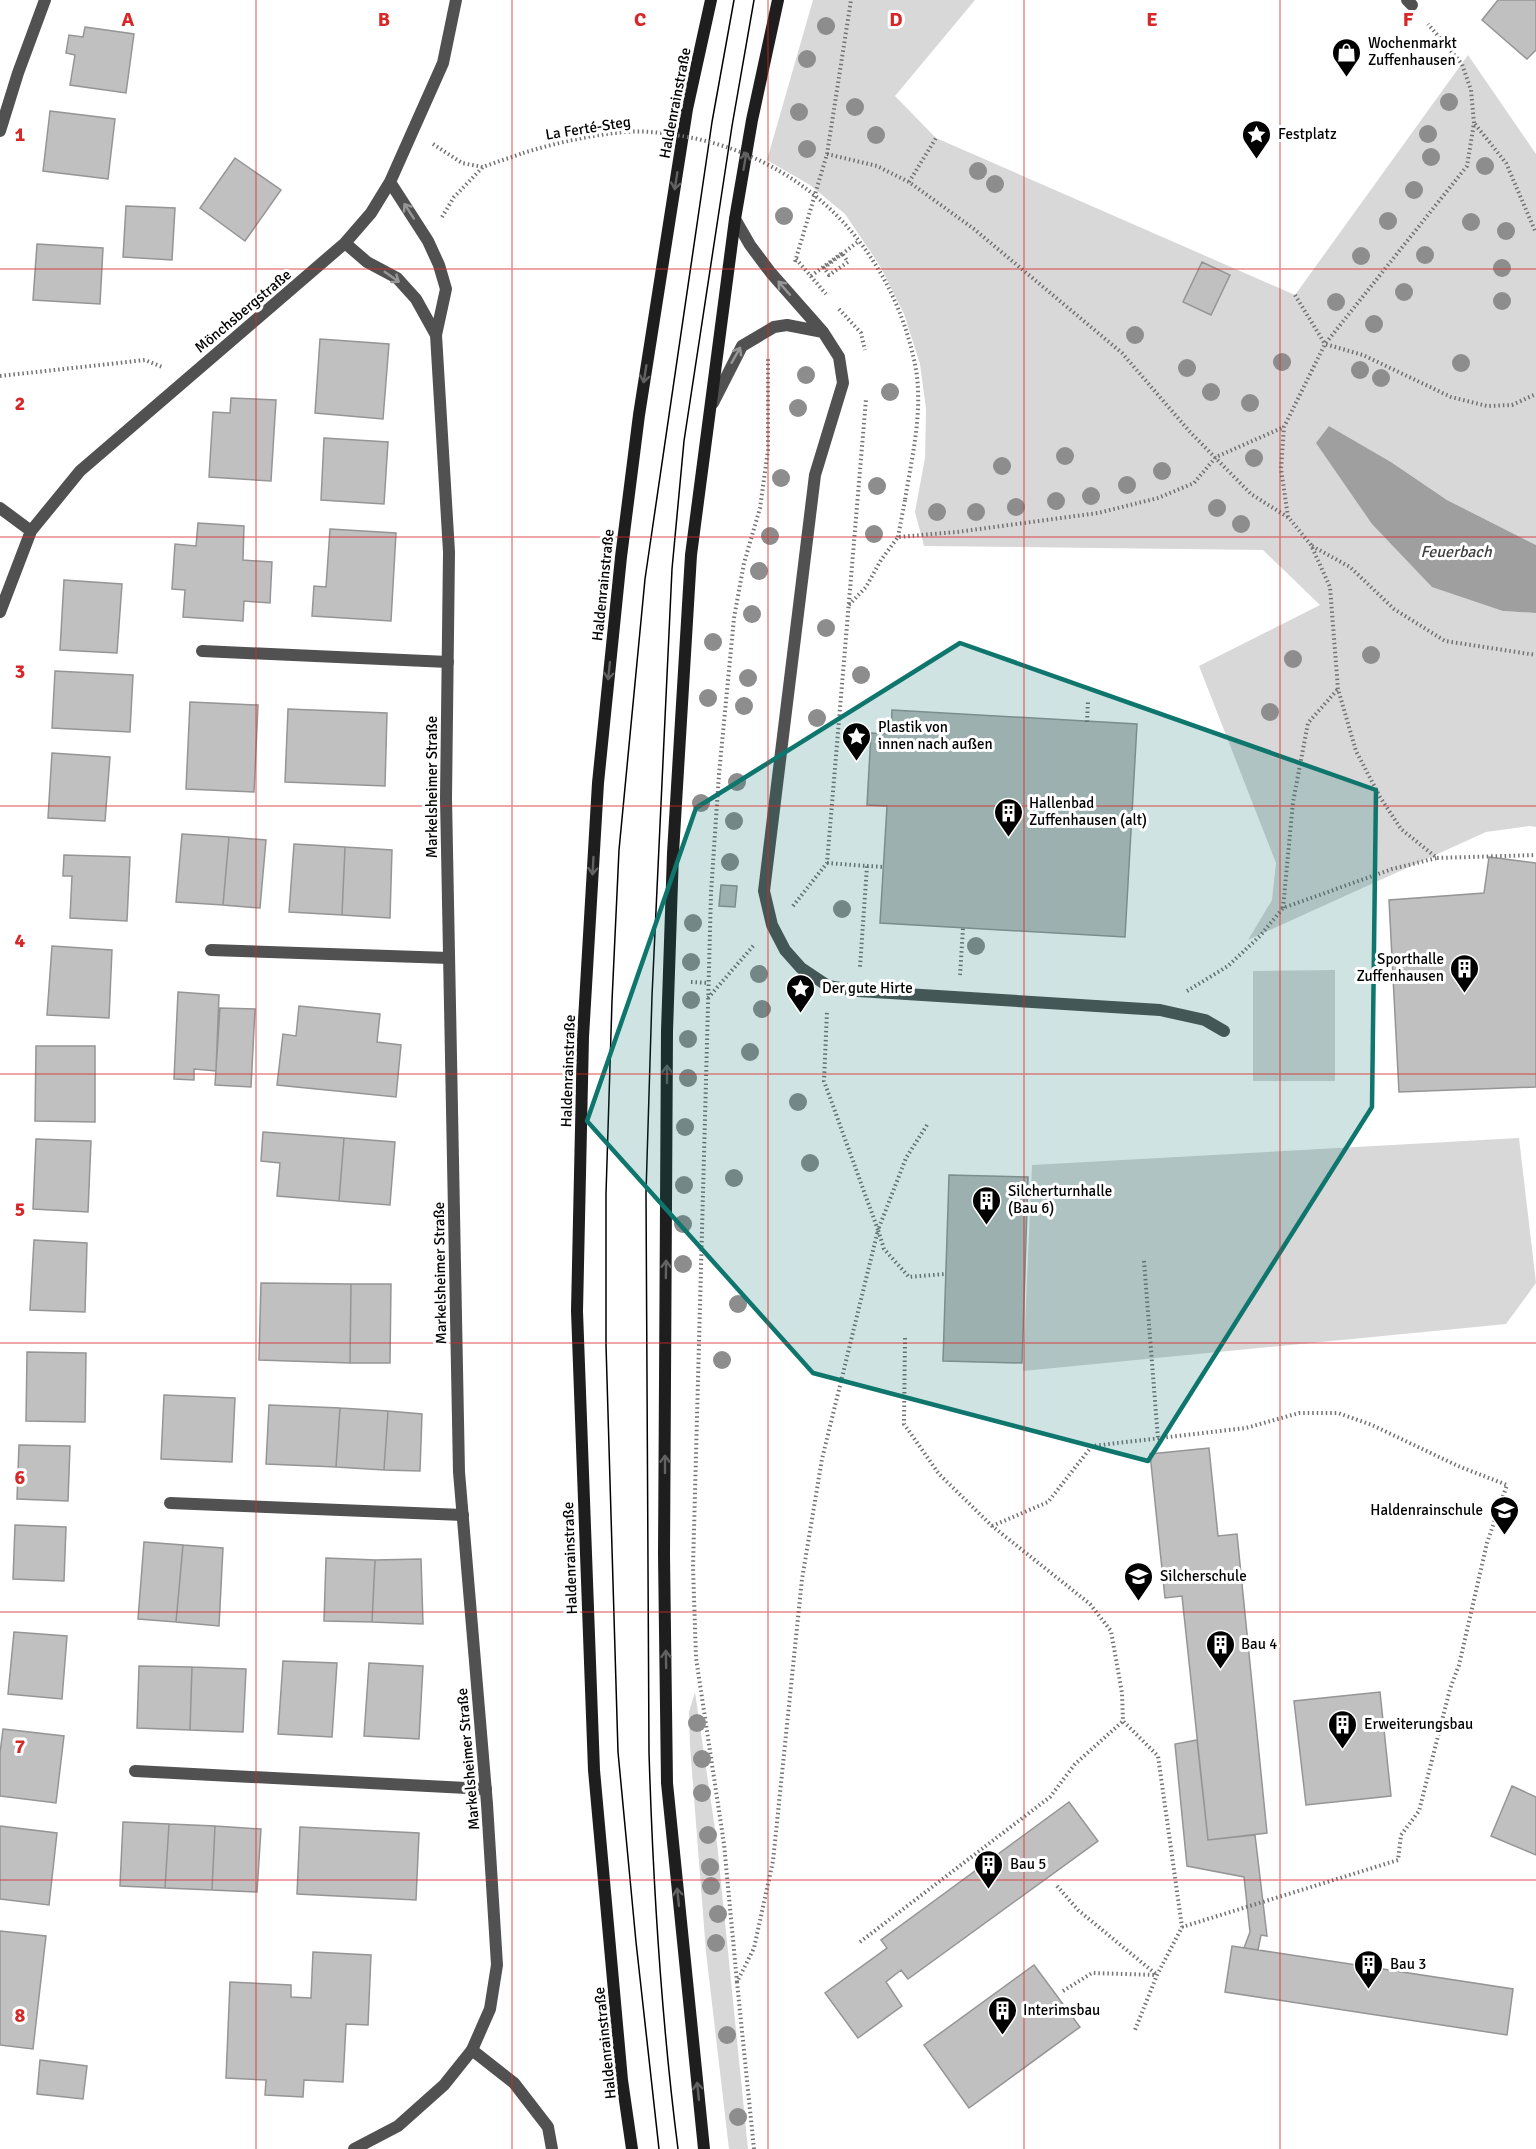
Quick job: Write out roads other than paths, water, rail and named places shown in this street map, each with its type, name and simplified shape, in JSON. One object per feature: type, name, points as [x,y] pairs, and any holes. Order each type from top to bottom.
[{"type":"main road","name":"Haldenrainstraße","points":[[632,2149],[622,2080],[594,1770],[584,1545],[577,1311],[583,1037],[598,783],[621,557],[639,415],[687,109],[711,0]]},
{"type":"main road","points":[[704,2149],[667,1783],[664,1556],[667,1031],[673,853],[692,555],[735,219],[752,120],[778,0]]},
{"type":"street","points":[[0,131],[18,73],[45,0]]},
{"type":"street","name":"Mönchsbergstraße","points":[[0,612],[31,531],[80,471],[345,243],[370,213],[390,182],[443,63],[456,0]]},
{"type":"street","name":"Markelsheimer Straße","points":[[354,2149],[398,2126],[444,2085],[472,2050],[490,2009],[497,1965],[458,1425],[446,798],[449,552],[436,335],[446,290],[439,265],[428,241],[390,182]]},
{"type":"street","points":[[735,219],[750,245],[785,291],[823,332],[839,357],[843,383],[814,475],[764,891],[772,925],[785,950],[801,968],[828,986],[858,991],[1148,1010],[1205,1020],[1224,1031]]},
{"type":"street","name":"Markelsheimer Straße","points":[[345,243],[367,262],[397,278],[416,299],[436,335]]},
{"type":"street","points":[[711,407],[742,345],[774,327],[787,325],[823,332]]},
{"type":"street","points":[[0,508],[31,531]]},
{"type":"street","points":[[201,651],[448,662]]},
{"type":"street","points":[[211,950],[449,958]]},
{"type":"street","points":[[170,1503],[463,1515]]},
{"type":"street","points":[[135,1772],[486,1789]]},
{"type":"street","points":[[472,2050],[514,2084],[548,2127],[552,2149]]},
{"type":"water","name":"Feuerbach","points":[[1329,426],[1391,462],[1447,500],[1536,545],[1536,613],[1503,611],[1432,587],[1372,524],[1316,443]]},
{"type":"tram line","points":[[659,2149],[618,1752],[606,1345],[606,1194],[612,1001],[619,850],[645,579],[712,122],[734,0]]},
{"type":"tram line","points":[[678,2149],[659,1951],[649,1752],[646,1193],[652,996],[672,569],[684,441],[732,126],[754,0]]},
{"type":"place","name":"Wochenmarkt Zuffenhausen","points":[[1347,78]]},
{"type":"place","name":"Festplatz","points":[[1257,160]]},
{"type":"place","name":"Plastik von innen nach außen","points":[[857,762]]},
{"type":"place","name":"Hallenbad Zuffenhausen (alt)","points":[[1008,838]]},
{"type":"place","name":"Sporthalle Zuffenhausen","points":[[1465,994]]},
{"type":"place","name":"Der gute Hirte","points":[[801,1014]]},
{"type":"place","name":"Silcherturnhalle (Bau 6)","points":[[987,1226]]},
{"type":"place","name":"Haldenrainschule","points":[[1504,1536]]},
{"type":"place","name":"Silcherschule","points":[[1139,1602]]},
{"type":"place","name":"Bau 4","points":[[1220,1670]]},
{"type":"place","name":"Erweiterungsbau","points":[[1343,1750]]},
{"type":"place","name":"Bau 5","points":[[989,1890]]},
{"type":"place","name":"Bau 3","points":[[1369,1990]]},
{"type":"place","name":"Interimsbau","points":[[1002,2036]]}]
